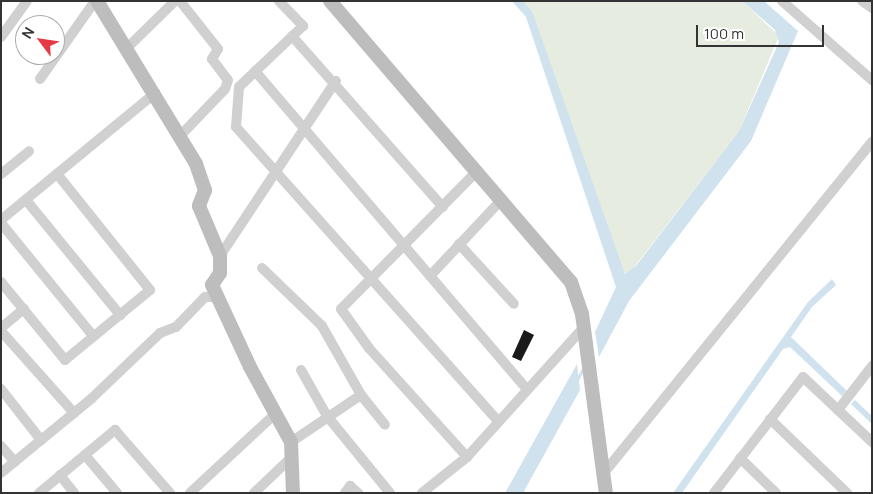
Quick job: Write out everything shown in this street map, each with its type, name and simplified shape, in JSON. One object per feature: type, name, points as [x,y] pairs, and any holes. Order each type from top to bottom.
[{"type":"street","points":[[40,79],[96,1],[128,48],[196,164],[205,190],[199,206],[220,256],[220,274],[212,284],[291,442],[293,493]]},
{"type":"street","points":[[128,48],[175,1]]},
{"type":"street","points":[[180,1],[218,49],[212,59],[228,80],[225,89],[180,136]]},
{"type":"street","points":[[278,1],[302,26],[239,86],[236,127],[498,421]]},
{"type":"street","points":[[330,1],[566,274],[578,298],[584,327],[606,493]]},
{"type":"street","points":[[782,1],[872,80]]},
{"type":"street","points":[[862,1],[872,8]]},
{"type":"street","points":[[1,37],[22,3]]},
{"type":"street","points":[[292,36],[336,81],[443,207]]},
{"type":"street","points":[[255,71],[527,390]]},
{"type":"street","points":[[220,256],[336,81]]},
{"type":"street","points":[[93,336],[1,222],[155,93]]},
{"type":"street","points":[[603,474],[872,142]]},
{"type":"street","points":[[1,174],[29,151]]},
{"type":"street","points":[[467,458],[369,348],[341,309],[405,247],[477,171]]},
{"type":"street","points":[[1,282],[65,360],[150,290],[57,174]]},
{"type":"street","points":[[430,276],[502,199]]},
{"type":"street","points":[[26,200],[120,315]]},
{"type":"street","points":[[460,244],[514,304]]},
{"type":"street","points":[[262,268],[322,326],[362,395],[385,425]]},
{"type":"street","points":[[1,473],[74,413],[160,333],[176,327],[205,297],[218,297]]},
{"type":"street","points":[[24,309],[1,329],[74,413]]},
{"type":"street","points":[[422,493],[467,458],[498,421],[584,327]]},
{"type":"street","points":[[838,410],[872,366]]},
{"type":"street","points":[[300,370],[328,416],[390,493]]},
{"type":"street","points":[[714,493],[803,377],[872,442]]},
{"type":"street","points":[[1,390],[41,440]]},
{"type":"street","points":[[291,442],[362,395]]},
{"type":"street","points":[[190,493],[276,413]]},
{"type":"street","points":[[770,419],[847,493]]},
{"type":"street","points":[[38,493],[115,430],[170,493]]},
{"type":"street","points":[[1,446],[15,462]]},
{"type":"street","points":[[85,454],[117,493]]},
{"type":"street","points":[[254,493],[292,457]]},
{"type":"street","points":[[740,458],[776,493]]},
{"type":"street","points":[[60,475],[74,493]]},
{"type":"street","points":[[345,493],[350,486],[358,493]]},
{"type":"shaded area","points":[[523,1],[742,1],[779,36],[739,131],[629,274],[620,271],[532,11]]},
{"type":"water","points":[[512,1],[523,1],[532,11],[625,274],[636,266],[739,131],[779,42],[775,30],[742,1],[764,1],[798,31],[751,141],[629,301],[599,357],[595,332],[616,287],[526,17]]},
{"type":"water","points":[[832,279],[836,285],[812,307],[791,337],[847,391],[842,396],[790,347],[783,349],[682,493],[673,493],[808,302]]},
{"type":"water","points":[[577,364],[580,390],[523,493],[505,493]]},
{"type":"water","points":[[855,400],[872,416],[872,424],[851,404]]},
{"type":"building","points":[[524,330],[534,335],[521,361],[512,357]]},
{"type":"waterway","points":[[577,380],[584,367]]}]
